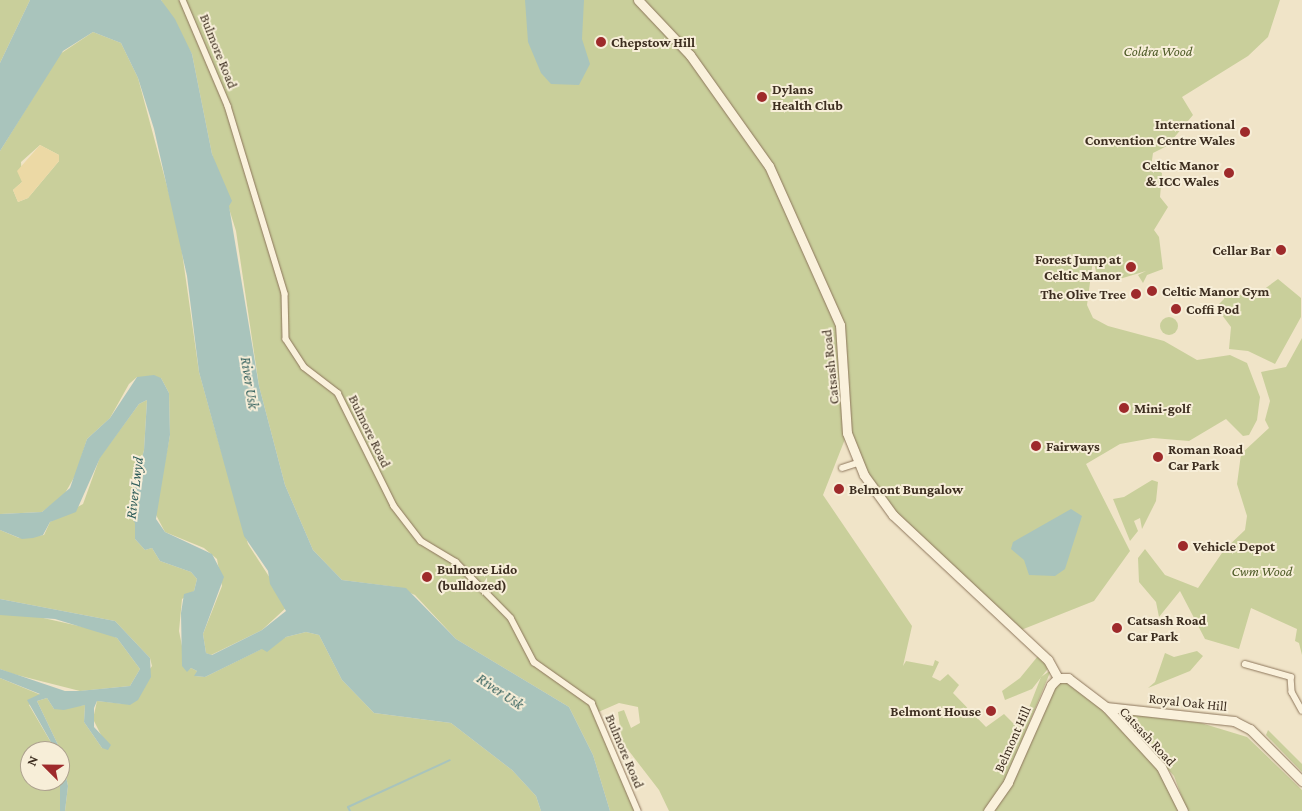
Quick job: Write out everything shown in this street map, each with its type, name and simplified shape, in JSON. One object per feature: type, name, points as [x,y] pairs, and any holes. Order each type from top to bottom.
[{"type":"street","name":"Bulmore Road","points":[[183,0],[228,106],[284,294],[286,339],[304,367],[338,392],[394,506],[421,541],[456,562],[512,618],[534,662],[592,703],[638,811]]},
{"type":"street","name":"Catsash Road","points":[[638,0],[690,55],[769,166],[840,325],[847,433],[858,463],[893,515],[1048,660],[1058,678]]},
{"type":"street","points":[[842,468],[858,463]]},
{"type":"street","points":[[1245,664],[1290,677],[1292,692],[1302,710]]},
{"type":"street","points":[[1058,678],[1068,678],[1106,708]]},
{"type":"street","name":"Belmont Hill","points":[[988,811],[1008,782],[1051,685],[1058,678]]},
{"type":"street","name":"Catsash Road","points":[[1106,708],[1119,726],[1161,767],[1183,811]]},
{"type":"street","name":"Royal Oak Hill","points":[[1106,708],[1234,721],[1250,729],[1302,781]]},
{"type":"green space","points":[[0,0],[30,0],[0,63]]},
{"type":"green space","name":"Coldra Wood","points":[[161,0],[1280,0],[1268,37],[1248,56],[1182,97],[1193,115],[1167,146],[1153,153],[1151,167],[1162,173],[1160,197],[1168,207],[1154,230],[1159,237],[1163,269],[1147,275],[1143,283],[1138,275],[1146,271],[1113,281],[1097,275],[1093,260],[1087,305],[1093,318],[1108,326],[1164,341],[1197,360],[1230,355],[1247,363],[1260,397],[1257,420],[1249,435],[1243,436],[1226,419],[1189,441],[1153,438],[1120,444],[1086,464],[1130,551],[1094,601],[1021,630],[893,515],[864,475],[847,434],[823,495],[912,626],[903,666],[906,661],[933,666],[935,660],[939,662],[932,677],[940,681],[948,674],[959,685],[953,693],[986,727],[1004,714],[1013,723],[1023,723],[1041,677],[1051,670],[1006,780],[986,811],[669,811],[659,790],[622,742],[618,712],[624,710],[631,728],[640,723],[638,707],[619,703],[596,713],[638,811],[610,811],[593,755],[569,707],[456,639],[415,595],[396,587],[342,580],[313,550],[285,485],[259,386],[236,231],[212,154],[192,54]]},
{"type":"green space","points":[[93,32],[121,43],[138,78],[179,231],[199,372],[214,426],[248,544],[288,606],[262,630],[211,655],[206,653],[203,634],[222,586],[217,559],[204,548],[165,532],[155,513],[170,435],[169,393],[161,378],[137,377],[129,384],[110,418],[87,439],[76,474],[64,495],[42,512],[0,514],[0,151],[60,54]],"holes":[[[40,145],[59,155],[59,161],[28,198],[18,202],[13,190],[22,182],[21,162]]]},
{"type":"green space","points":[[1278,279],[1301,298],[1301,317],[1275,364],[1248,351],[1229,349],[1231,327],[1216,307],[1224,299],[1224,290],[1252,298]]},
{"type":"green space","points":[[1169,317],[1175,320],[1178,326],[1175,332],[1169,335],[1163,332],[1160,326],[1163,320]]},
{"type":"green space","name":"Cwm Wood","points":[[1302,338],[1302,655],[1299,643],[1295,641],[1297,629],[1251,608],[1239,649],[1205,639],[1180,591],[1159,617],[1156,602],[1139,582],[1138,558],[1145,549],[1165,575],[1198,588],[1224,550],[1245,530],[1247,516],[1237,484],[1241,454],[1269,428],[1265,420],[1270,401],[1261,372],[1286,367]]},
{"type":"green space","points":[[147,400],[144,450],[128,513],[136,523],[135,539],[145,550],[152,548],[160,561],[191,572],[197,579],[194,591],[182,599],[179,631],[187,671],[191,668],[197,671],[195,676],[205,677],[286,637],[306,632],[319,635],[342,680],[374,713],[451,723],[512,770],[536,796],[541,811],[65,811],[67,791],[70,791],[70,741],[56,741],[37,701],[47,698],[54,709],[85,705],[84,722],[102,748],[104,741],[93,719],[97,701],[125,704],[152,666],[150,658],[115,621],[0,599],[0,530],[19,538],[44,535],[50,522],[83,504],[100,457],[139,404]]},
{"type":"green space","points":[[1152,480],[1158,482],[1156,501],[1142,529],[1140,518],[1134,521],[1138,531],[1130,541],[1113,499],[1124,497]]},
{"type":"green space","points":[[0,615],[30,615],[101,631],[117,638],[140,669],[130,686],[80,691],[0,669]]},
{"type":"green space","points":[[1197,651],[1203,656],[1190,671],[1148,688],[1155,682],[1165,653],[1174,657]]},
{"type":"green space","points":[[1038,656],[1050,666],[1032,689],[1005,700],[1002,691],[1020,678]]},
{"type":"green space","points":[[0,678],[41,695],[29,705],[50,741],[20,741],[20,791],[62,791],[62,793],[60,811],[0,811]]},
{"type":"green space","points":[[1064,681],[1100,708],[1158,768],[1179,811],[988,811],[1056,683]]},
{"type":"green space","points":[[1118,713],[1201,723],[1247,737],[1302,790],[1302,811],[1187,811],[1174,776]]},
{"type":"green space","points":[[1268,730],[1302,764],[1302,772],[1266,735]]},
{"type":"sand","points":[[40,145],[59,155],[59,161],[28,198],[18,202],[13,190],[22,182],[17,171]]},
{"type":"water","points":[[30,0],[161,0],[175,19],[192,54],[212,154],[232,201],[229,206],[259,386],[285,485],[313,550],[342,580],[406,588],[456,639],[569,707],[593,755],[610,811],[541,811],[536,796],[512,770],[451,723],[374,713],[342,680],[319,635],[306,632],[286,637],[267,652],[262,649],[205,677],[194,676],[197,671],[191,668],[187,672],[182,666],[181,613],[184,594],[194,591],[197,579],[191,572],[160,561],[152,548],[145,550],[135,539],[135,523],[128,513],[144,450],[147,400],[139,404],[100,458],[76,512],[50,522],[43,535],[33,538],[22,539],[0,530],[0,514],[42,512],[70,488],[87,439],[110,418],[137,377],[154,375],[161,378],[169,393],[170,435],[156,519],[165,532],[212,554],[224,577],[203,634],[206,653],[212,655],[262,630],[286,611],[270,584],[268,571],[244,536],[199,372],[187,276],[154,129],[138,78],[121,43],[93,32],[63,51],[0,151],[0,63]]},
{"type":"water","points":[[525,0],[584,0],[582,39],[590,64],[579,85],[551,84],[541,73],[528,42]]},
{"type":"water","points":[[1071,509],[1082,516],[1065,569],[1055,576],[1029,575],[1024,560],[1011,549],[1013,542]]},
{"type":"water","points":[[0,599],[115,621],[150,658],[151,677],[138,700],[130,705],[97,701],[94,708],[94,727],[111,745],[108,750],[102,748],[84,722],[85,705],[64,710],[54,709],[47,698],[37,701],[56,741],[50,741],[27,700],[40,694],[0,678],[0,669],[65,691],[130,686],[140,669],[117,638],[55,619],[0,615]]},
{"type":"water","points":[[60,791],[67,791],[65,811],[60,811]]},
{"type":"waterway","points":[[350,811],[348,807],[450,760]]},
{"type":"place","name":"Chepstow Hill","points":[[601,42]]},
{"type":"place","name":"Dylans Health Club","points":[[762,97]]},
{"type":"place","name":"International Convention Centre Wales","points":[[1245,132]]},
{"type":"place","name":"Celtic Manor & ICC Wales","points":[[1229,173]]},
{"type":"place","name":"Cellar Bar","points":[[1281,250]]},
{"type":"place","name":"Forest Jump at Celtic Manor","points":[[1131,267]]},
{"type":"place","name":"Celtic Manor Gym","points":[[1152,291]]},
{"type":"place","name":"The Olive Tree","points":[[1136,294]]},
{"type":"place","name":"Coffi Pod","points":[[1176,309]]},
{"type":"place","name":"Mini-golf","points":[[1124,408]]},
{"type":"place","name":"Fairways","points":[[1036,446]]},
{"type":"place","name":"Roman Road Car Park","points":[[1158,457]]},
{"type":"place","name":"Belmont Bungalow","points":[[839,489]]},
{"type":"place","name":"Vehicle Depot","points":[[1183,546]]},
{"type":"place","name":"Bulmore Lido (bulldozed)","points":[[427,577]]},
{"type":"place","name":"Catsash Road Car Park","points":[[1117,628]]},
{"type":"place","name":"Belmont House","points":[[991,711]]},
{"type":"water label","name":"River Usk","points":[[249,383]]},
{"type":"water label","name":"River Lwyd","points":[[135,488]]},
{"type":"water label","name":"River Usk","points":[[500,692]]}]
